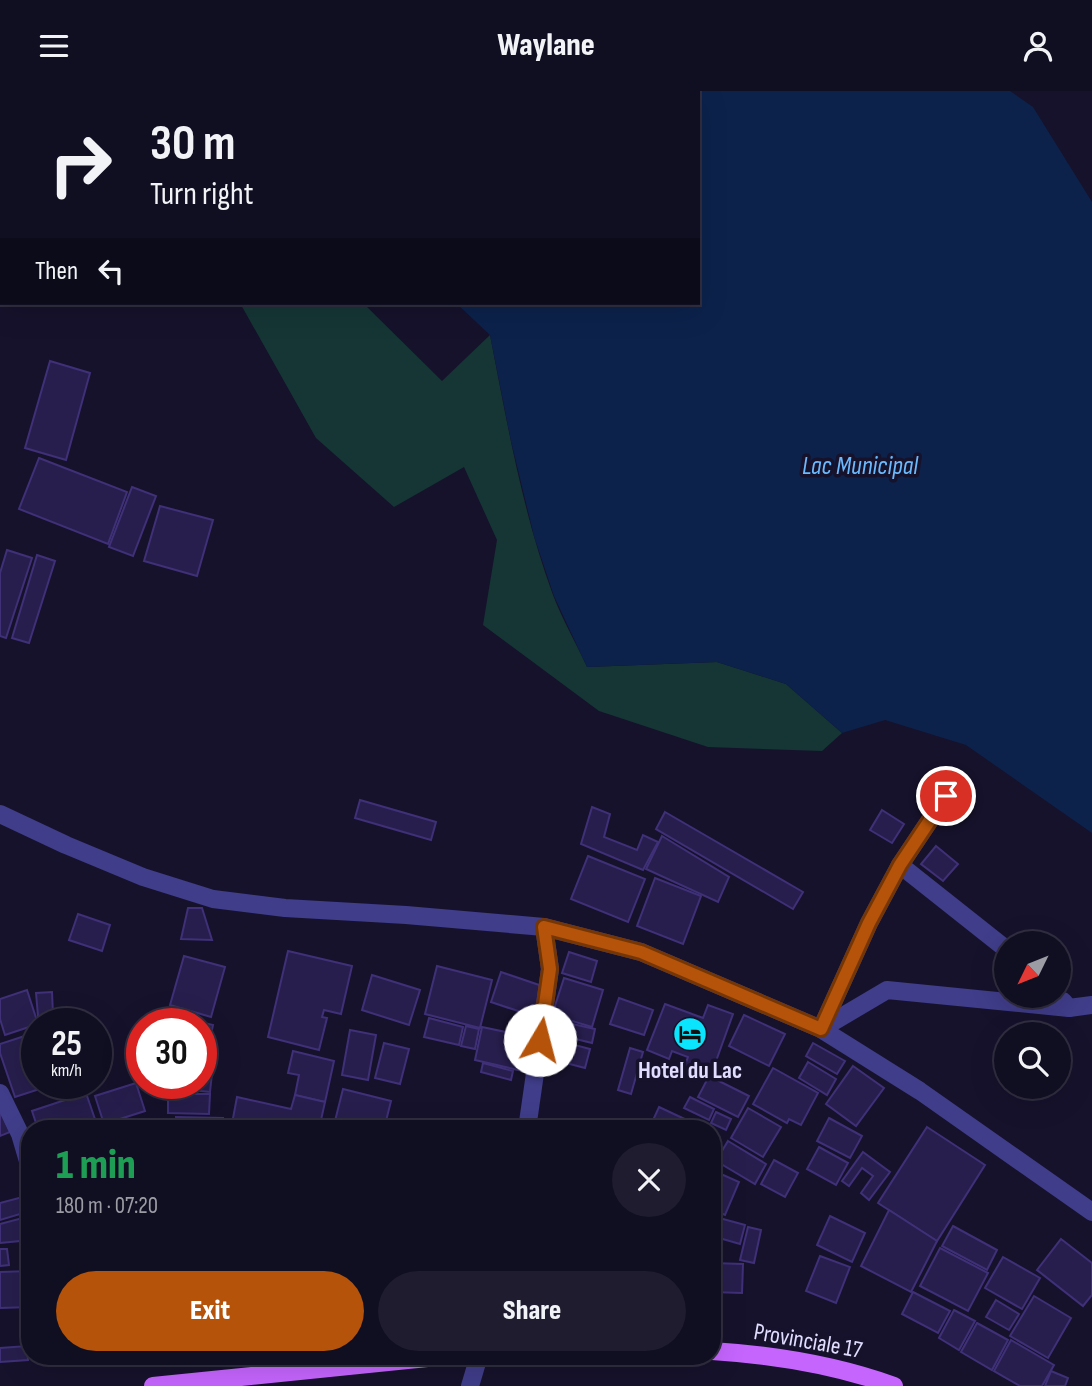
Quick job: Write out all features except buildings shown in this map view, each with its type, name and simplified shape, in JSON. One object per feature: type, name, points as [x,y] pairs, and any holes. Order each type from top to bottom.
[{"type":"main road","name":"Provinciale 17","points":[[721,1352],[803,1361],[870,1377],[894,1386]]},
{"type":"main road","points":[[153,1386],[359,1365]]},
{"type":"street","points":[[821,1029],[869,923],[900,865],[946,796]]},
{"type":"street","points":[[0,814],[130,872],[213,899],[285,908],[544,927],[641,952],[821,1029],[920,1091],[1092,1212]]},
{"type":"street","points":[[900,865],[994,939]]},
{"type":"street","points":[[528,1120],[550,969],[544,927]]},
{"type":"street","points":[[821,1029],[887,991],[994,998]]},
{"type":"street","points":[[1071,1003],[1092,1005]]},
{"type":"street","points":[[0,1093],[21,1137]]},
{"type":"street","points":[[470,1386],[476,1365]]},
{"type":"green space","points":[[241,305],[365,305],[442,381],[490,335],[532,531],[557,604],[587,667],[717,662],[786,684],[842,733],[822,751],[708,747],[599,711],[483,625],[497,540],[464,467],[394,507],[316,438]]},
{"type":"water","name":"Lac Municipal","points":[[700,91],[1010,91],[1033,107],[1092,202],[1092,833],[966,745],[885,720],[842,733],[786,684],[717,662],[587,667],[554,596],[534,536],[511,441],[490,335],[458,305],[700,305]]},
{"type":"place","name":"Hotel du Lac","points":[[690,1034]]},
{"type":"route","points":[[540,1040],[550,969],[544,927],[641,952],[821,1029],[869,923],[900,865],[946,796]]}]
